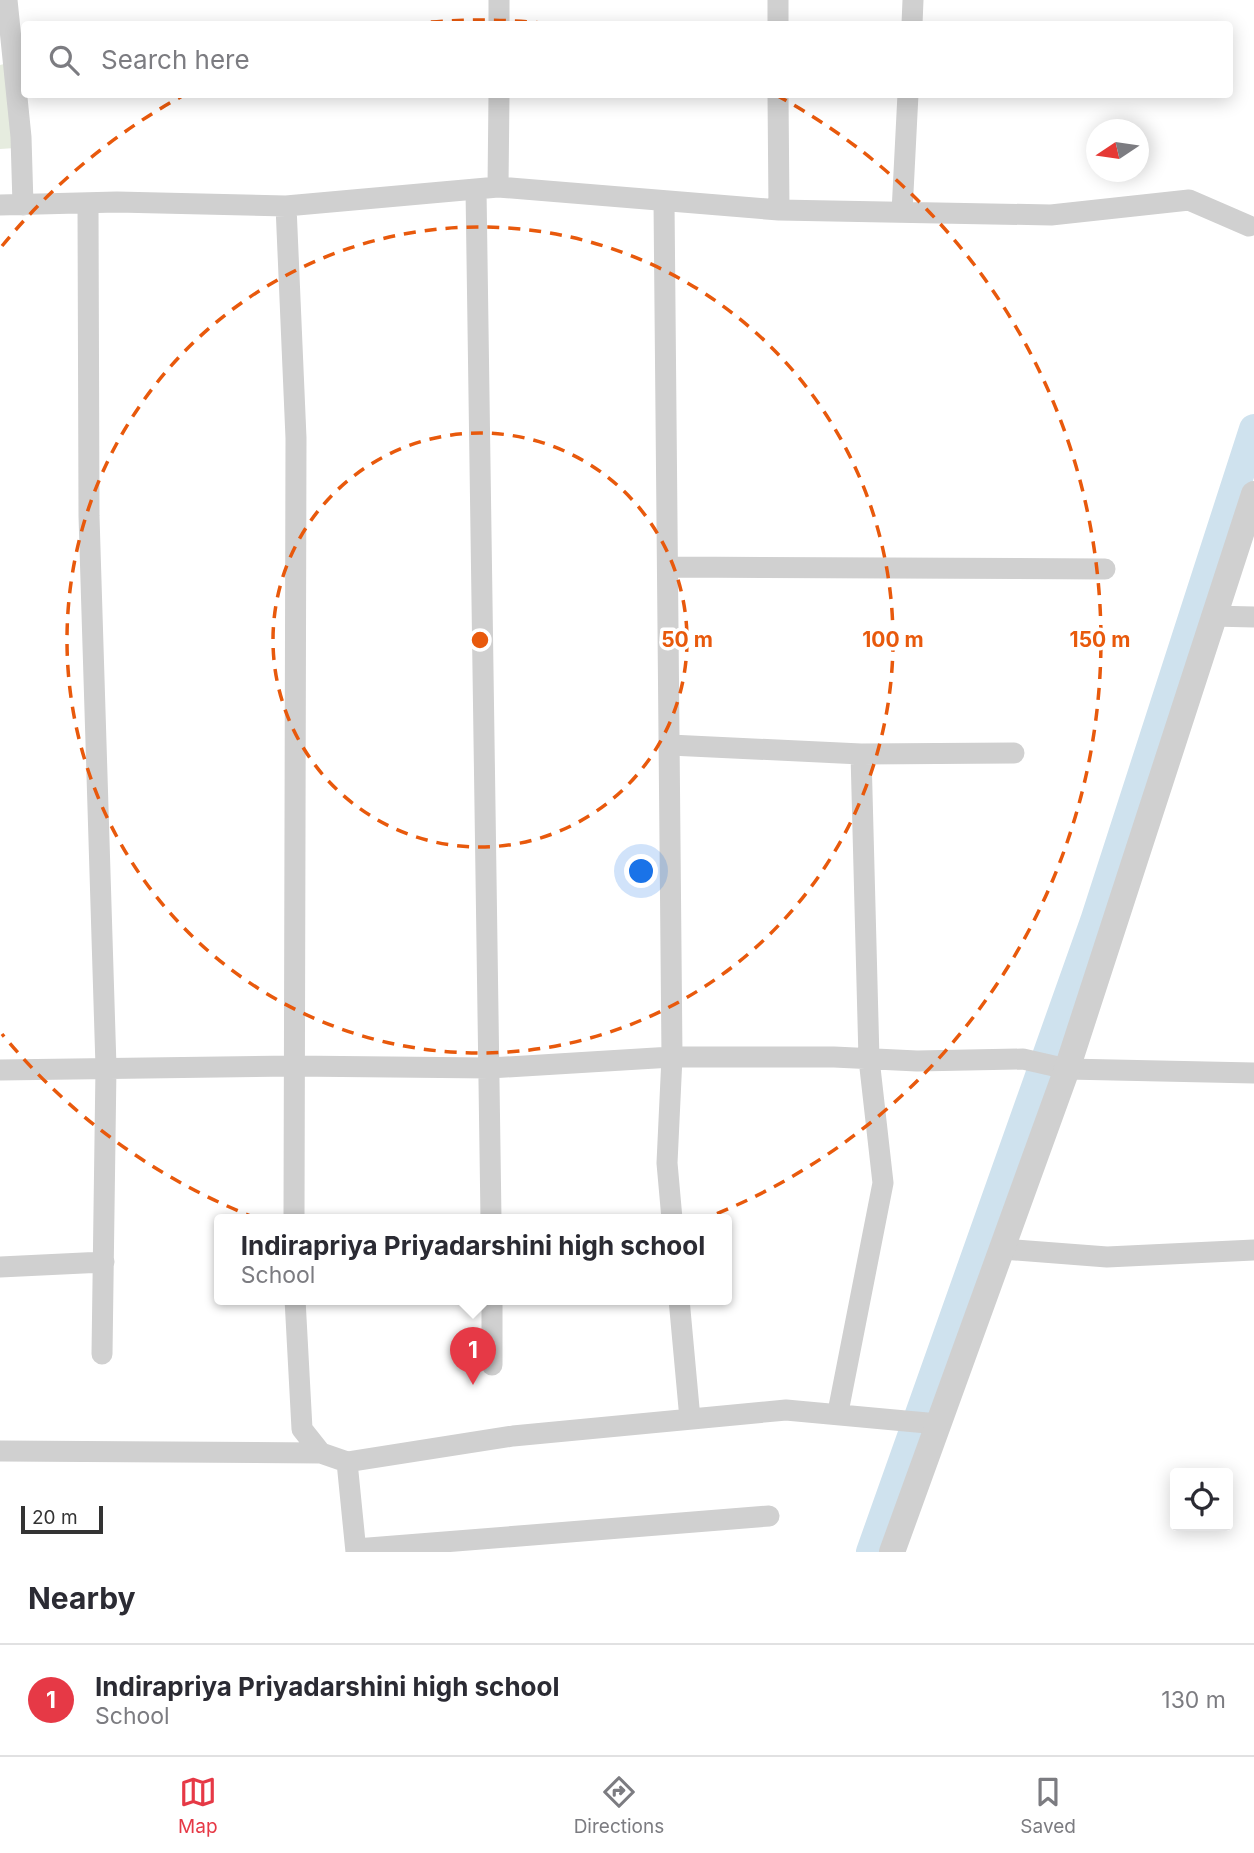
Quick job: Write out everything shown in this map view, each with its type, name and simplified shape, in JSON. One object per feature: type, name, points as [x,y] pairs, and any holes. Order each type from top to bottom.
[{"type":"street","points":[[7,0],[21,137],[23,205]]},
{"type":"street","points":[[499,0],[499,21]]},
{"type":"street","points":[[778,0],[778,21]]},
{"type":"street","points":[[912,21],[914,0]]},
{"type":"street","points":[[498,187],[499,98]]},
{"type":"street","points":[[778,98],[779,210]]},
{"type":"street","points":[[902,212],[908,98]]},
{"type":"street","points":[[0,205],[88,203],[286,206],[498,187],[779,210],[1051,215],[1189,200],[1249,226]]},
{"type":"street","points":[[476,189],[491,1214]]},
{"type":"street","points":[[664,201],[672,1058],[667,1163],[672,1214]]},
{"type":"street","points":[[88,203],[89,516],[106,1067],[103,1353]]},
{"type":"street","points":[[286,206],[296,438],[292,1066],[294,1214]]},
{"type":"street","points":[[892,1552],[1066,1069],[1254,494]]},
{"type":"street","points":[[668,567],[1105,569]]},
{"type":"street","points":[[1212,616],[1254,617]]},
{"type":"street","points":[[670,745],[861,754],[1014,753]]},
{"type":"street","points":[[848,1413],[883,1183],[869,1059],[861,754]]},
{"type":"street","points":[[0,1070],[292,1066],[490,1068],[672,1058],[1023,1059],[1066,1069],[1254,1073]]},
{"type":"street","points":[[1002,1248],[1107,1257],[1254,1250]]},
{"type":"street","points":[[0,1267],[104,1262]]},
{"type":"street","points":[[295,1305],[302,1429],[321,1453]]},
{"type":"street","points":[[492,1305],[492,1365]]},
{"type":"street","points":[[680,1305],[690,1419]]},
{"type":"street","points":[[0,1451],[321,1453],[347,1462],[513,1436],[786,1410],[848,1413],[937,1424]]},
{"type":"street","points":[[347,1462],[356,1550],[769,1516]]},
{"type":"shaded area","points":[[4,64],[15,148],[0,149],[0,65]]},
{"type":"waterway","points":[[871,1552],[1095,921],[1254,429]]},
{"type":"place","name":"Indirapriya Priyadarshini high school","points":[[473,1385]]}]
